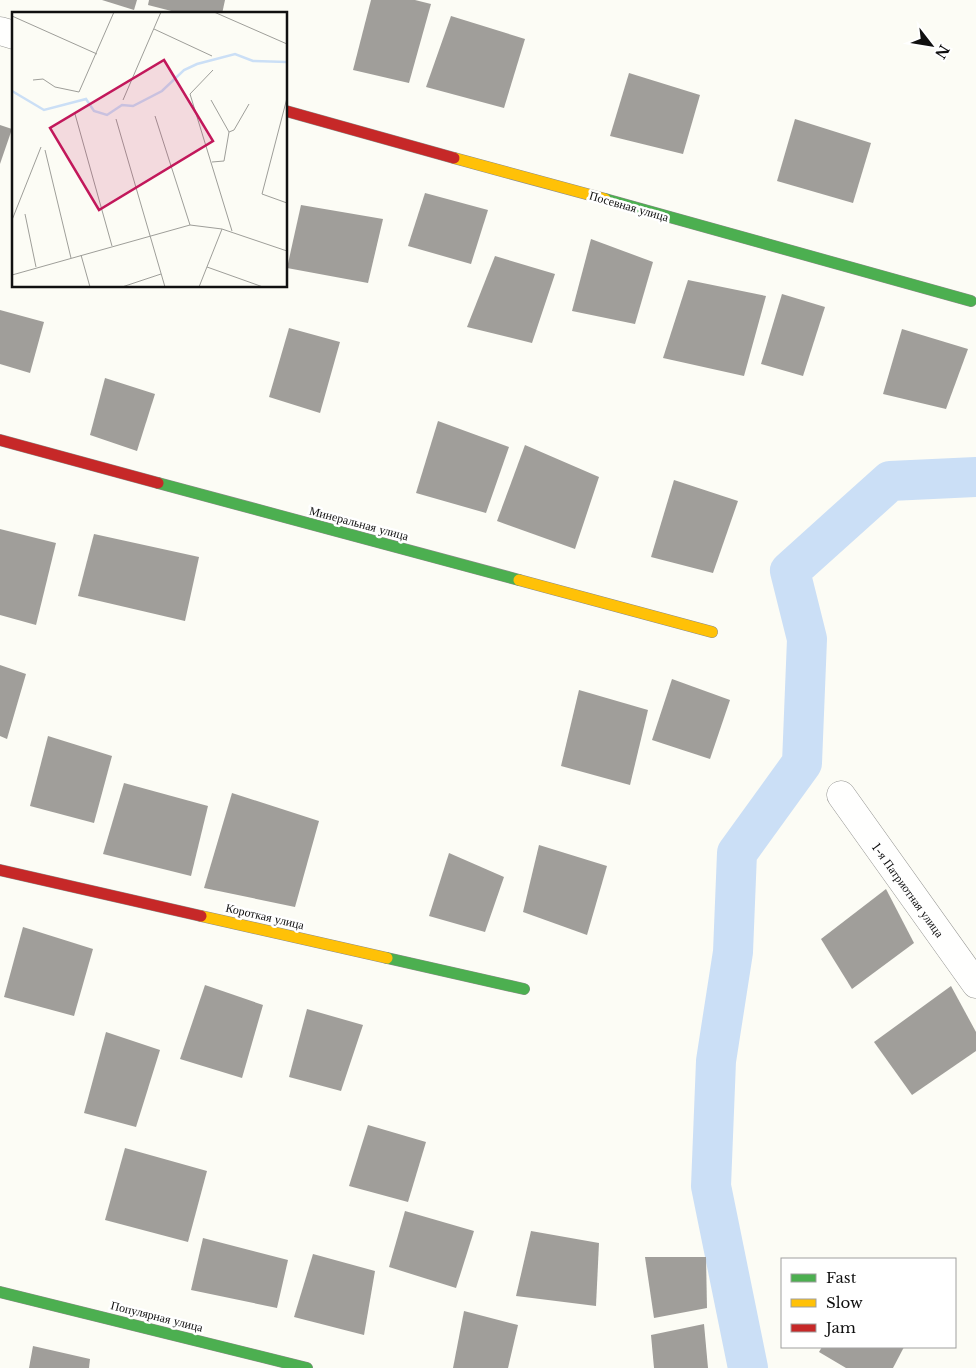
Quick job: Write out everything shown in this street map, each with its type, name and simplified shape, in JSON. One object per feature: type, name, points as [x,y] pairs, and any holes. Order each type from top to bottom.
[{"type":"street","name":"Посевная улица","points":[[288,111],[971,301]]},
{"type":"street","name":"Минеральная улица","points":[[0,440],[712,632]]},
{"type":"street","name":"1-я Патриотная улица","points":[[841,795],[976,984]]},
{"type":"street","name":"Короткая улица","points":[[0,870],[524,989]]},
{"type":"street","name":"Популярная улица","points":[[0,1292],[307,1368]]},
{"type":"building","points":[[102,0],[137,0],[134,10]]},
{"type":"building","points":[[149,0],[225,0],[222,12],[175,12],[148,5]]},
{"type":"building","points":[[371,0],[415,0],[431,4],[409,83],[353,70]]},
{"type":"building","points":[[451,16],[525,39],[504,108],[426,87]]},
{"type":"building","points":[[629,73],[700,95],[683,154],[610,136]]},
{"type":"building","points":[[795,119],[871,143],[853,203],[777,181]]},
{"type":"building","points":[[0,125],[12,129],[0,164]]},
{"type":"building","points":[[425,193],[488,210],[471,264],[408,246]]},
{"type":"building","points":[[301,205],[383,219],[368,283],[288,268]]},
{"type":"building","points":[[591,239],[653,262],[635,324],[572,311]]},
{"type":"building","points":[[495,256],[555,274],[532,343],[467,327]]},
{"type":"building","points":[[688,280],[766,296],[744,376],[663,358]]},
{"type":"building","points":[[782,294],[825,307],[803,376],[761,364]]},
{"type":"building","points":[[0,310],[44,322],[30,373],[0,364]]},
{"type":"building","points":[[289,328],[340,342],[320,413],[269,397]]},
{"type":"building","points":[[902,329],[968,349],[946,409],[883,394]]},
{"type":"building","points":[[105,378],[155,394],[137,451],[90,435]]},
{"type":"building","points":[[438,421],[509,447],[486,513],[416,493]]},
{"type":"building","points":[[525,445],[599,477],[575,549],[497,521]]},
{"type":"building","points":[[674,480],[738,501],[713,573],[651,557]]},
{"type":"building","points":[[0,529],[56,543],[36,625],[0,615]]},
{"type":"building","points":[[94,534],[199,557],[185,621],[78,596]]},
{"type":"building","points":[[0,665],[26,674],[7,739],[0,736]]},
{"type":"building","points":[[672,679],[730,700],[710,759],[652,740]]},
{"type":"building","points":[[579,690],[648,710],[630,785],[561,766]]},
{"type":"building","points":[[48,736],[112,756],[94,823],[30,806]]},
{"type":"building","points":[[124,783],[208,806],[191,876],[103,854]]},
{"type":"building","points":[[232,793],[319,821],[295,907],[204,888]]},
{"type":"building","points":[[539,845],[607,866],[587,935],[523,912]]},
{"type":"building","points":[[449,853],[504,877],[485,932],[429,916]]},
{"type":"building","points":[[886,889],[914,943],[852,989],[821,939]]},
{"type":"building","points":[[23,927],[93,949],[74,1016],[4,997]]},
{"type":"building","points":[[205,985],[263,1005],[242,1078],[180,1059]]},
{"type":"building","points":[[951,986],[976,1032],[976,1051],[912,1095],[874,1042]]},
{"type":"building","points":[[307,1009],[363,1025],[341,1091],[289,1077]]},
{"type":"building","points":[[106,1032],[160,1050],[136,1127],[84,1113]]},
{"type":"building","points":[[368,1125],[426,1142],[408,1202],[349,1186]]},
{"type":"building","points":[[125,1148],[207,1171],[188,1242],[105,1220]]},
{"type":"building","points":[[405,1211],[474,1231],[456,1288],[389,1267]]},
{"type":"building","points":[[531,1231],[599,1243],[596,1306],[516,1296]]},
{"type":"building","points":[[203,1238],[288,1260],[277,1308],[191,1290]]},
{"type":"building","points":[[313,1254],[375,1271],[364,1335],[294,1317]]},
{"type":"building","points":[[645,1257],[706,1257],[707,1308],[654,1318]]},
{"type":"building","points":[[464,1311],[518,1325],[508,1368],[453,1368]]},
{"type":"building","points":[[704,1324],[708,1368],[654,1368],[651,1335]]},
{"type":"building","points":[[33,1346],[90,1359],[89,1368],[29,1368]]},
{"type":"building","points":[[821,1348],[903,1348],[893,1368],[846,1368],[819,1352]]},
{"type":"waterway","points":[[748,1368],[711,1186],[716,1061],[733,952],[737,853],[802,763],[807,639],[790,571],[890,481],[976,477]]},
{"type":"traffic: fast","points":[[605,199],[971,301]]},
{"type":"traffic: fast","points":[[158,483],[519,580]]},
{"type":"traffic: fast","points":[[387,958],[524,989]]},
{"type":"traffic: fast","points":[[0,1292],[307,1368]]},
{"type":"traffic: slow","points":[[454,158],[605,199]]},
{"type":"traffic: slow","points":[[519,580],[712,632]]},
{"type":"traffic: slow","points":[[201,916],[387,958]]},
{"type":"traffic: jam","points":[[288,112],[454,158]]},
{"type":"traffic: jam","points":[[0,440],[158,483]]},
{"type":"traffic: jam","points":[[0,870],[201,916]]}]
